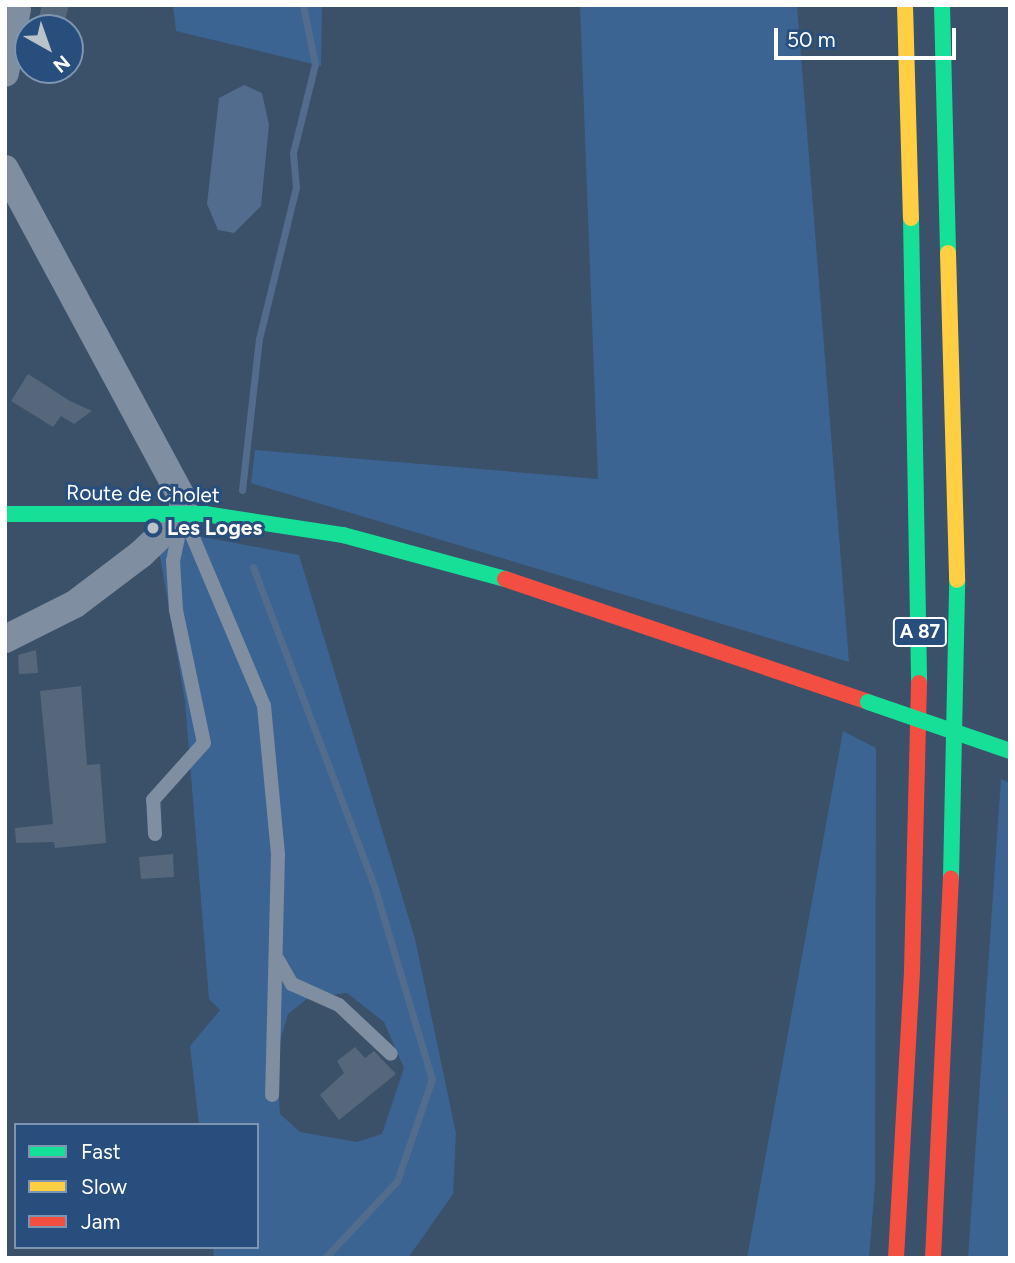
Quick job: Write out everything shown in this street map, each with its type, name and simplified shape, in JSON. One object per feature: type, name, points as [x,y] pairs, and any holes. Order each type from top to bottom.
[{"type":"main road","name":"A 87","points":[[896,1258],[912,970],[921,619],[920,401],[905,5]]},
{"type":"main road","name":"A 87","points":[[933,1258],[949,960],[957,594],[942,5]]},
{"type":"main road","name":"Route de Cholet","points":[[5,514],[183,514],[280,522],[483,572],[1010,751]]},
{"type":"street","points":[[5,73],[18,9]]},
{"type":"street","points":[[5,639],[75,604],[183,514],[183,499],[171,469],[6,172]]},
{"type":"lane","points":[[155,834],[153,800],[204,743],[176,610],[173,561],[183,514]]},
{"type":"lane","points":[[183,514],[264,706],[278,854],[272,1095]]},
{"type":"lane","points":[[277,959],[292,984],[339,1005],[391,1054]]},
{"type":"shaded area","points":[[173,5],[322,5],[321,66],[176,31]]},
{"type":"shaded area","points":[[580,5],[797,5],[849,662],[251,483],[255,450],[598,479]]},
{"type":"shaded area","points":[[244,85],[262,93],[269,125],[261,206],[234,233],[218,230],[207,204],[219,98]]},
{"type":"shaded area","points":[[155,528],[299,555],[415,939],[456,1133],[453,1194],[408,1258],[214,1258],[213,1249],[259,1249],[259,1123],[199,1123],[190,1046],[220,1010],[209,999],[185,701]],"holes":[[[347,993],[384,1022],[404,1068],[382,1134],[357,1142],[300,1132],[280,1114],[276,1054],[288,1014],[308,998]]]},
{"type":"shaded area","points":[[843,731],[876,748],[875,1185],[869,1258],[747,1258]]},
{"type":"shaded area","points":[[1001,779],[1010,783],[1010,1258],[968,1258]]},
{"type":"building","points":[[42,5],[69,5],[67,14],[40,14]]},
{"type":"building","points":[[28,374],[70,401],[92,411],[74,424],[61,416],[53,427],[11,401]]},
{"type":"building","points":[[36,650],[38,673],[19,674],[18,655]]},
{"type":"building","points":[[81,686],[87,765],[100,764],[106,843],[55,848],[54,842],[16,843],[15,828],[53,824],[40,691]]},
{"type":"building","points":[[173,854],[174,877],[141,879],[139,857]]},
{"type":"building","points":[[355,1047],[365,1058],[374,1051],[396,1074],[339,1120],[320,1095],[344,1073],[337,1061]]},
{"type":"waterway","points":[[242,490],[259,339],[296,187],[293,153],[315,64],[303,5]]},
{"type":"waterway","points":[[253,567],[374,885],[432,1079],[397,1181],[325,1258]]},
{"type":"traffic: fast","points":[[942,5],[948,253]]},
{"type":"traffic: fast","points":[[911,218],[919,683]]},
{"type":"traffic: fast","points":[[5,514],[205,514],[343,535],[505,579]]},
{"type":"traffic: fast","points":[[951,878],[957,580]]},
{"type":"traffic: fast","points":[[868,702],[1010,751]]},
{"type":"traffic: slow","points":[[905,5],[911,218]]},
{"type":"traffic: slow","points":[[948,253],[957,580]]},
{"type":"traffic: jam","points":[[505,579],[868,702]]},
{"type":"traffic: jam","points":[[896,1258],[912,970],[919,683]]},
{"type":"traffic: jam","points":[[933,1258],[951,878]]},
{"type":"place","name":"Les Loges","points":[[153,528]]}]
